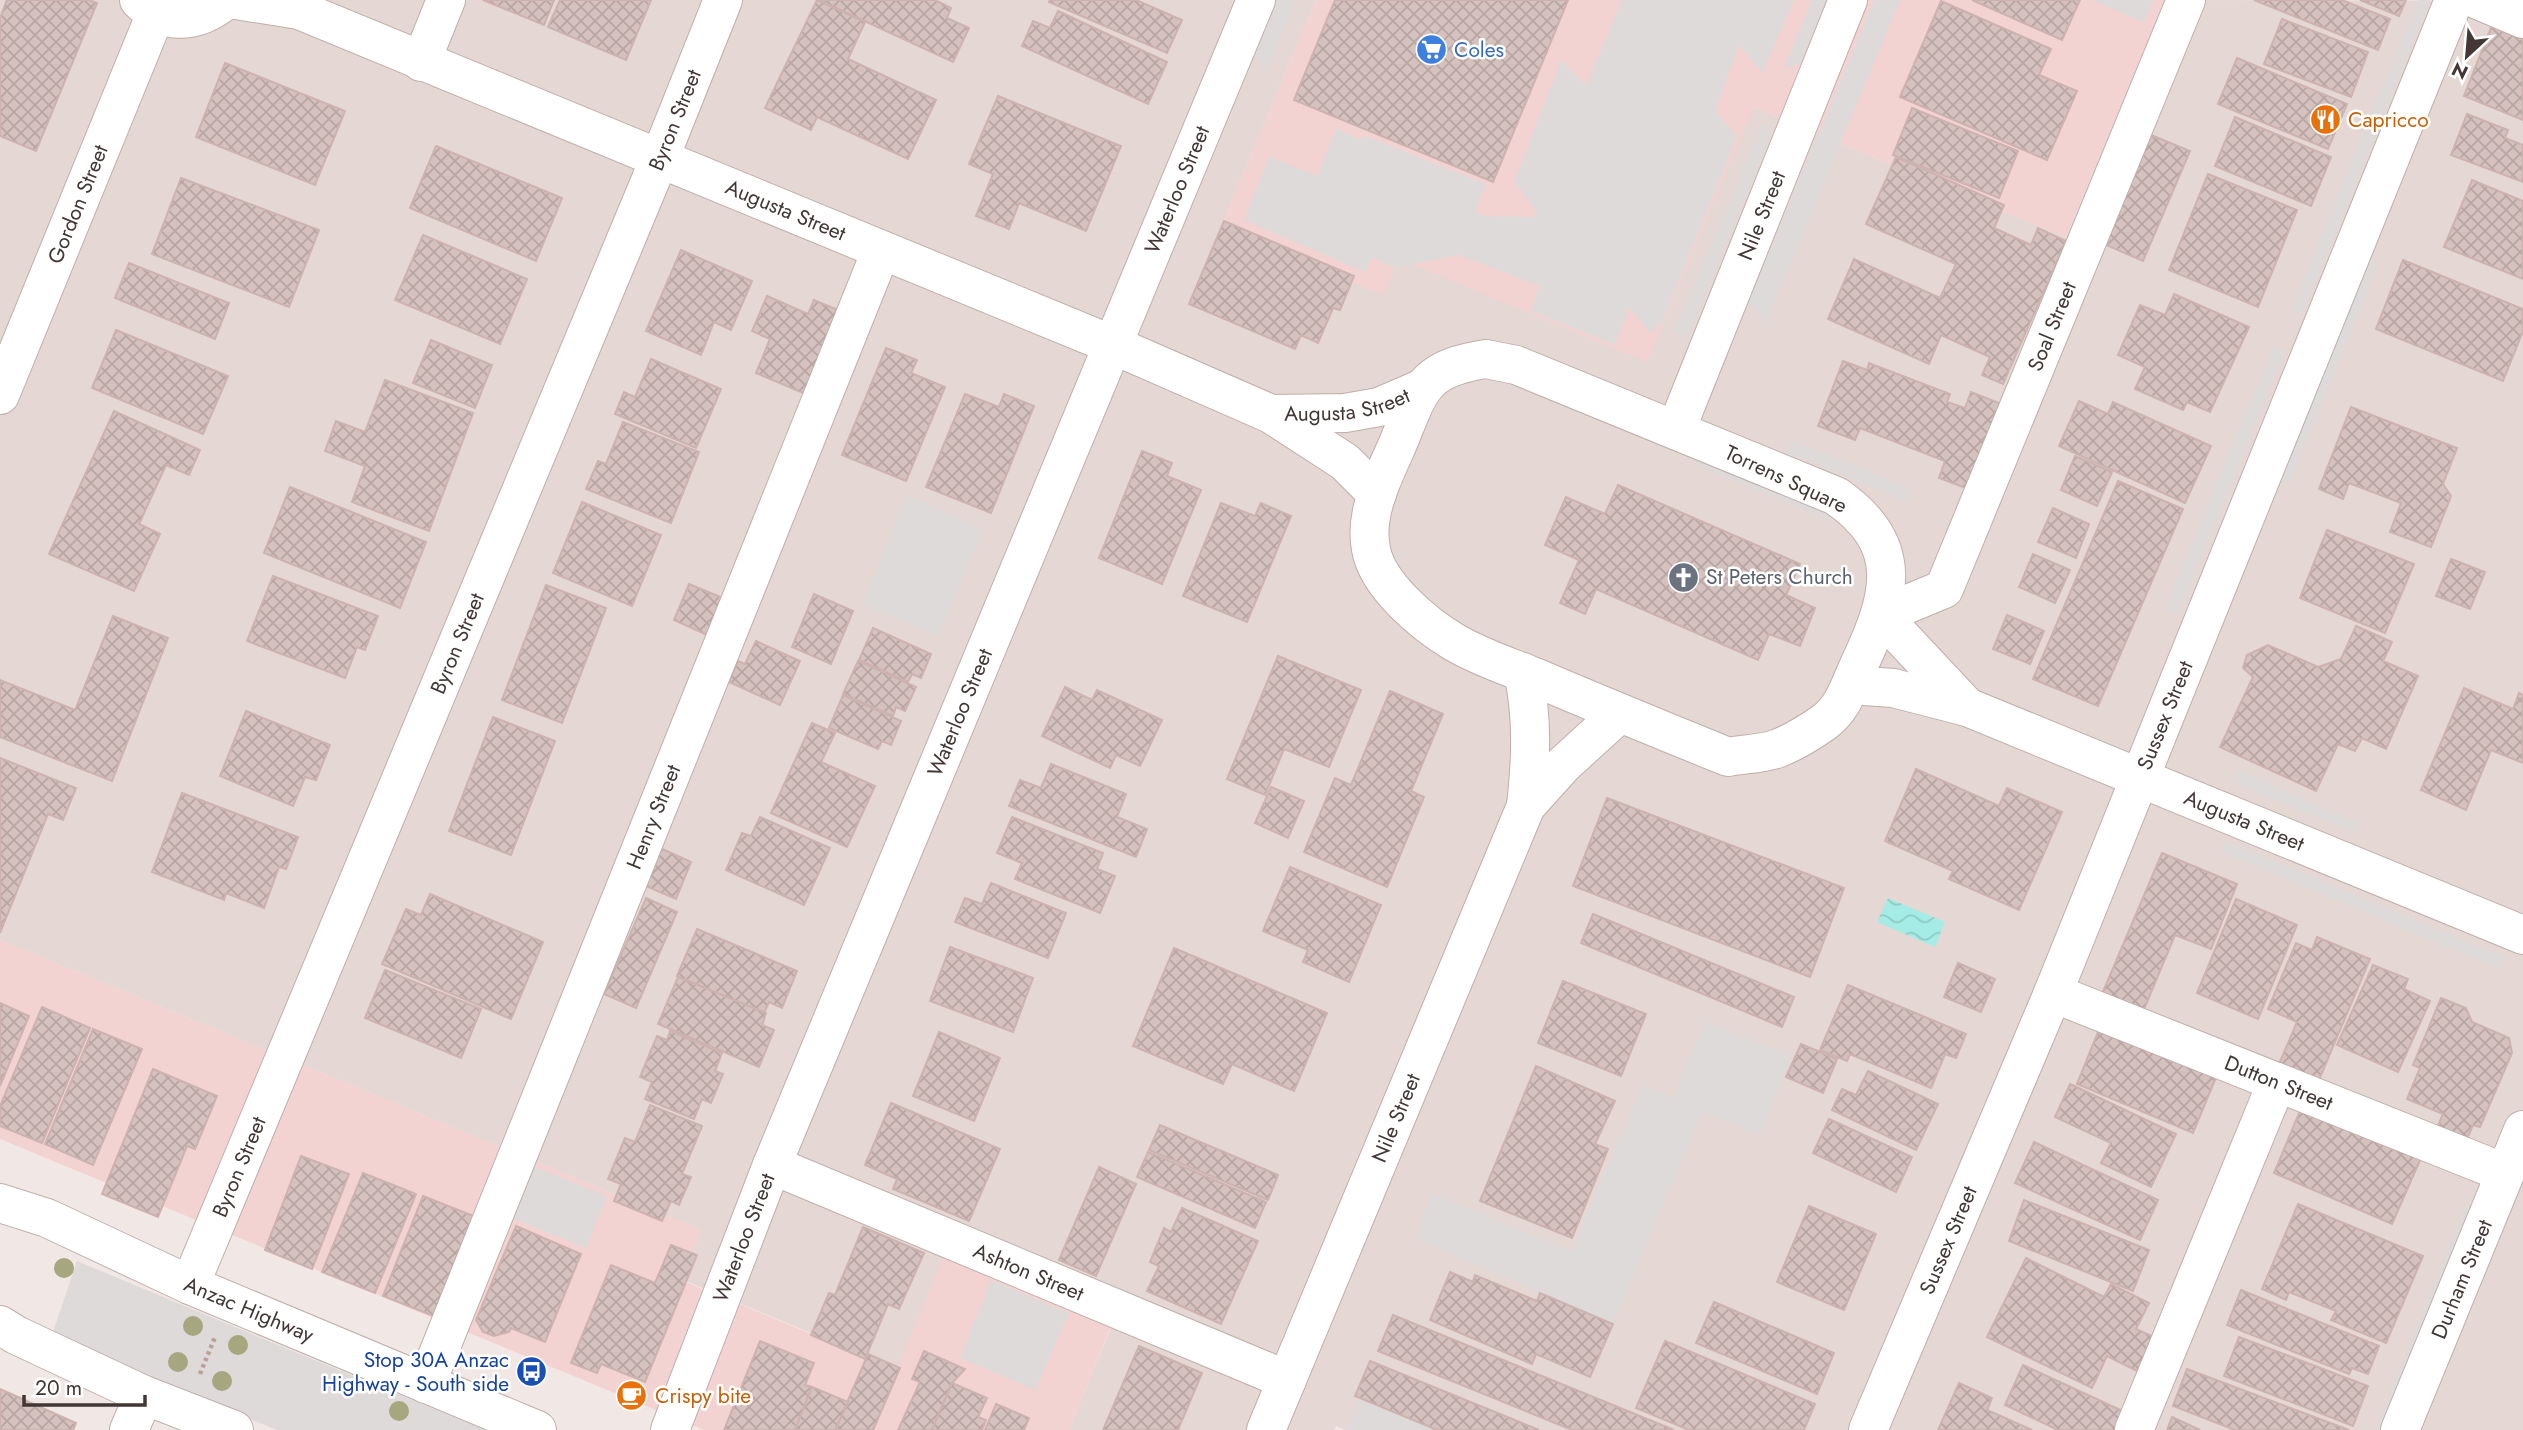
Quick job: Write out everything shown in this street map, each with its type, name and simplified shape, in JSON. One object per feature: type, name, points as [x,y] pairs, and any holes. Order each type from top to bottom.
[{"type":"street","points":[[148,6],[175,19],[194,18],[212,11],[226,0]]},
{"type":"street","name":"Augusta Street","points":[[236,0],[293,5],[421,62],[1113,345],[1271,414],[1345,462],[1377,494]]},
{"type":"street","points":[[421,62],[446,0]]},
{"type":"street","name":"Byron Street","points":[[190,1285],[659,160],[723,0]]},
{"type":"street","name":"Waterloo Street","points":[[670,1430],[772,1165],[1256,0]]},
{"type":"street","name":"Nile Street","points":[[1676,430],[1848,0]]},
{"type":"street","name":"Soal Street","points":[[1881,615],[1944,589],[2186,0]]},
{"type":"street","name":"Sussex Street","points":[[1868,1430],[2053,993],[2454,0]]},
{"type":"street","points":[[2478,0],[2523,19]]},
{"type":"street","name":"Gordon Street","points":[[0,395],[148,6]]},
{"type":"street","name":"Henry Street","points":[[426,1384],[881,251]]},
{"type":"street","name":"Torrens Square","points":[[1486,359],[1516,365],[1836,496],[1855,510],[1869,525],[1881,546],[1888,570],[1881,615],[1841,707],[1822,724],[1776,749],[1728,757],[1456,643],[1434,628],[1412,611],[1382,576],[1371,551],[1369,523],[1377,494],[1421,389],[1441,370],[1462,363],[1486,359]]},
{"type":"street","name":"Augusta Street","points":[[1271,414],[1331,415],[1368,409],[1421,389]]},
{"type":"street","name":"Augusta Street","points":[[1881,615],[1967,707]]},
{"type":"street","name":"Nile Street","points":[[1266,1430],[1526,806],[1531,752],[1530,704],[1523,672]]},
{"type":"street","name":"Augusta Street","points":[[1851,685],[1893,688],[1967,707],[2523,935]]},
{"type":"street","name":"Nile Street","points":[[1526,806],[1563,765],[1620,713]]},
{"type":"street","name":"Dutton Street","points":[[2053,993],[2505,1173]]},
{"type":"street","points":[[2134,1430],[2277,1082]]},
{"type":"street","name":"Durham Street","points":[[2400,1430],[2523,1130]]},
{"type":"street","name":"Ashton Street","points":[[772,1165],[1287,1380]]},
{"type":"street","name":"Anzac Highway","points":[[0,1203],[47,1218],[190,1285],[537,1430]]},
{"type":"street","points":[[0,1325],[144,1395],[234,1430]]},
{"type":"street","points":[[129,1430],[144,1395]]},
{"type":"path","points":[[185,1410],[229,1301]]},
{"type":"shaded area","points":[[0,0],[1316,0],[1221,227],[1382,294],[1397,258],[1753,107],[2066,237],[2165,0],[2523,1],[2523,1430],[1345,1430],[1336,1426],[1334,1430],[1069,1430],[1113,1322],[898,1369],[681,1279],[701,1230],[0,940]]},
{"type":"shaded area","points":[[1269,0],[1295,0],[1265,74],[1249,46]]},
{"type":"shaded area","points":[[1316,0],[2165,0],[2066,237],[1753,107],[1647,362],[1398,258],[1383,295],[1221,227]]},
{"type":"shaded area","points":[[1622,0],[1794,0],[1762,73],[1739,45],[1715,110],[1737,136],[1662,322],[1650,333],[1629,307],[1615,345],[1531,311],[1539,286],[1459,255],[1394,268],[1372,257],[1365,272],[1244,220],[1269,156],[1317,176],[1336,128],[1359,139],[1366,136],[1486,184],[1475,211],[1483,216],[1535,217],[1534,207],[1514,182],[1561,60],[1586,85]]},
{"type":"shaded area","points":[[1812,0],[1827,0],[1800,64],[1784,68]]},
{"type":"shaded area","points":[[1874,0],[1900,0],[1765,325],[1749,302]]},
{"type":"shaded area","points":[[2092,0],[2153,0],[2144,23]]},
{"type":"shaded area","points":[[2418,0],[2430,0],[2302,314],[2290,310]]},
{"type":"shaded area","points":[[1763,120],[1771,134],[1687,338],[1674,332]]},
{"type":"shaded area","points":[[2367,259],[2379,264],[2289,483],[2277,478]]},
{"type":"shaded area","points":[[2273,346],[2285,351],[2177,616],[2164,610]]},
{"type":"shaded area","points":[[1792,440],[1911,489],[1906,501],[1786,452]]},
{"type":"shaded area","points":[[1700,453],[1835,510],[1830,521],[1695,465]]},
{"type":"shaded area","points":[[907,495],[984,529],[938,636],[862,604]]},
{"type":"shaded area","points":[[2237,769],[2358,823],[2354,833],[2232,782]]},
{"type":"shaded area","points":[[2226,841],[2504,957],[2499,969],[2221,852]]},
{"type":"shaded area","points":[[0,940],[701,1230],[681,1280],[897,1369],[946,1252],[1113,1321],[1069,1430],[704,1430],[0,1139]]},
{"type":"shaded area","points":[[1705,1021],[1791,1056],[1760,1134],[1702,1112],[1613,1324],[1415,1238],[1431,1193],[1571,1251],[1642,1085],[1673,1098]]},
{"type":"shaded area","points":[[527,1164],[607,1196],[586,1248],[507,1216]]},
{"type":"shaded area","points":[[2465,1205],[2480,1211],[2390,1430],[2375,1430]]},
{"type":"shaded area","points":[[77,1261],[486,1430],[277,1430],[51,1338]]},
{"type":"shaded area","points":[[991,1280],[1069,1313],[1035,1390],[960,1358]]},
{"type":"shaded area","points":[[1360,1398],[1437,1430],[1347,1430]]},
{"type":"water","points":[[1888,898],[1945,922],[1935,947],[1877,922]]},
{"type":"building","points":[[7,0],[89,0],[97,3],[36,151],[0,136],[0,18]]},
{"type":"building","points":[[483,0],[554,0],[544,25]]},
{"type":"building","points":[[560,0],[651,0],[626,60],[548,27]]},
{"type":"building","points":[[817,0],[865,22],[848,59],[936,100],[908,159],[817,117],[811,130],[765,108]]},
{"type":"building","points":[[819,0],[935,0],[951,8],[947,18],[969,28],[953,62]]},
{"type":"building","points":[[1136,0],[1182,20],[1167,53],[1049,2]]},
{"type":"building","name":"Coles","points":[[1335,0],[1568,0],[1493,182],[1294,100]]},
{"type":"building","points":[[1972,0],[2080,0],[2062,40]]},
{"type":"building","points":[[2254,0],[2342,0],[2390,19],[2378,50]]},
{"type":"building","points":[[2360,0],[2406,0],[2399,16]]},
{"type":"building","points":[[1941,1],[2051,49],[2039,75],[2077,91],[2047,160],[1900,97]]},
{"type":"building","points":[[1058,11],[1167,62],[1148,104],[1022,46],[1033,21],[1050,28]]},
{"type":"building","points":[[2282,19],[2368,52],[2351,97],[2264,64]]},
{"type":"building","points":[[2492,25],[2523,37],[2523,120],[2464,96]]},
{"type":"building","points":[[2237,58],[2347,104],[2328,149],[2218,104]]},
{"type":"building","points":[[225,63],[345,111],[315,185],[196,137]]},
{"type":"building","points":[[998,96],[1121,146],[1086,231],[1019,203],[1009,229],[976,216],[993,174],[969,164]]},
{"type":"building","points":[[1912,108],[2018,151],[1999,198],[1893,155]]},
{"type":"building","points":[[2467,114],[2508,130],[2505,138],[2523,145],[2523,182],[2451,155]]},
{"type":"building","points":[[2235,117],[2331,157],[2311,206],[2215,166]]},
{"type":"building","points":[[2151,135],[2190,151],[2143,261],[2104,244]]},
{"type":"building","points":[[436,146],[562,198],[536,261],[410,208]]},
{"type":"building","points":[[1896,157],[2004,205],[1994,228],[2031,245],[2038,228],[2066,241],[2003,384],[1982,375],[1990,357],[1941,335],[1929,364],[1828,319],[1854,259],[1940,298],[1956,264],[1866,224]]},
{"type":"building","points":[[2208,174],[2297,210],[2258,307],[2169,270]]},
{"type":"building","points":[[181,178],[319,230],[289,307],[152,254]]},
{"type":"building","points":[[2472,180],[2523,201],[2523,279],[2444,247]]},
{"type":"building","points":[[1224,221],[1354,276],[1340,310],[1333,308],[1318,343],[1301,335],[1295,349],[1189,304]]},
{"type":"building","points":[[423,235],[527,279],[500,344],[395,300]]},
{"type":"building","points":[[681,250],[752,281],[731,330],[714,322],[701,355],[646,331]]},
{"type":"building","points":[[2403,260],[2523,309],[2523,331],[2503,381],[2376,329]]},
{"type":"building","points":[[129,263],[229,303],[215,339],[115,298]]},
{"type":"building","points":[[2174,294],[2249,327],[2210,412],[2187,402],[2183,410],[2135,389],[2145,367],[2118,355],[2140,305],[2165,315]]},
{"type":"building","points":[[767,296],[808,314],[814,300],[850,315],[815,398],[756,373],[770,339],[752,331]]},
{"type":"building","points":[[116,330],[228,376],[203,434],[92,388]]},
{"type":"building","points":[[431,340],[492,365],[475,408],[413,383]]},
{"type":"building","points":[[886,348],[917,360],[911,373],[945,387],[906,481],[842,455]]},
{"type":"building","points":[[651,359],[721,389],[696,448],[615,414],[624,392],[635,397]]},
{"type":"building","points":[[1843,361],[1867,370],[1869,363],[1950,394],[1947,402],[1965,408],[1971,392],[2004,405],[1971,490],[1939,478],[1945,461],[1860,428],[1855,440],[1818,426]]},
{"type":"building","points":[[385,380],[473,413],[429,531],[352,502],[365,466],[325,451],[336,421],[365,432]]},
{"type":"building","points":[[965,394],[999,407],[1004,394],[1034,406],[991,513],[926,487]]},
{"type":"building","points":[[2079,401],[2108,414],[2113,402],[2211,446],[2185,503],[2059,446]]},
{"type":"building","points":[[2351,407],[2457,448],[2443,484],[2451,496],[2431,547],[2390,532],[2401,503],[2349,483],[2343,499],[2319,489]]},
{"type":"building","points":[[114,411],[200,450],[189,475],[166,465],[139,524],[160,534],[134,591],[49,554]]},
{"type":"building","points":[[623,422],[699,452],[671,523],[586,489],[598,461],[606,464]]},
{"type":"building","points":[[1142,451],[1172,463],[1167,476],[1201,490],[1162,584],[1099,558]]},
{"type":"building","points":[[2075,456],[2112,472],[2097,506],[2061,490]]},
{"type":"building","points":[[2118,481],[2183,509],[2098,706],[2033,679]]},
{"type":"building","name":"St Peters Church","points":[[1618,485],[1800,564],[1786,595],[1815,608],[1800,646],[1769,634],[1758,660],[1596,589],[1585,614],[1560,603],[1579,560],[1545,545],[1566,497],[1605,514]]},
{"type":"building","points":[[290,487],[426,542],[400,608],[264,553]]},
{"type":"building","points":[[582,502],[661,535],[632,606],[553,573]]},
{"type":"building","points":[[1221,503],[1255,516],[1261,503],[1291,516],[1247,622],[1183,596]]},
{"type":"building","points":[[2053,508],[2089,524],[2076,558],[2038,542]]},
{"type":"building","points":[[2327,530],[2414,564],[2385,633],[2300,598]]},
{"type":"building","points":[[2033,554],[2070,570],[2055,603],[2019,587]]},
{"type":"building","points":[[2451,559],[2485,572],[2470,609],[2436,596]]},
{"type":"building","points":[[273,576],[378,616],[365,650],[357,647],[345,678],[247,641]]},
{"type":"building","points":[[689,584],[723,598],[707,635],[674,620]]},
{"type":"building","points":[[546,585],[606,608],[562,723],[502,700]]},
{"type":"building","points":[[814,594],[853,611],[831,664],[792,647]]},
{"type":"building","points":[[2007,615],[2044,631],[2030,664],[1993,649]]},
{"type":"building","points":[[113,616],[168,638],[112,781],[0,737],[0,680],[75,710]]},
{"type":"building","points":[[2356,626],[2392,642],[2383,661],[2418,676],[2386,749],[2362,738],[2355,751],[2338,744],[2316,791],[2220,747],[2253,677],[2243,668],[2247,655],[2268,645],[2318,667],[2341,659]]},
{"type":"building","points":[[873,628],[931,654],[921,678],[912,674],[908,682],[859,660]]},
{"type":"building","points":[[756,641],[800,661],[780,705],[729,682],[738,661],[745,664]]},
{"type":"building","points":[[1278,656],[1361,690],[1329,767],[1284,749],[1265,795],[1227,779]]},
{"type":"building","points":[[858,661],[916,687],[905,711],[896,707],[893,716],[843,694]]},
{"type":"building","points":[[1065,687],[1092,700],[1097,690],[1162,720],[1140,766],[1116,755],[1110,768],[1042,736]]},
{"type":"building","points":[[2464,688],[2513,709],[2519,693],[2523,695],[2523,763],[2491,750],[2466,810],[2421,790]]},
{"type":"building","points":[[1390,691],[1443,714],[1411,791],[1424,797],[1387,887],[1304,852],[1335,778],[1351,785]]},
{"type":"building","points":[[843,695],[901,721],[891,745],[882,741],[878,749],[829,728]]},
{"type":"building","points":[[246,711],[330,745],[316,780],[305,777],[293,806],[220,776]]},
{"type":"building","points":[[493,717],[555,741],[511,855],[449,831]]},
{"type":"building","points":[[812,723],[835,733],[821,762],[875,786],[847,847],[771,813]]},
{"type":"building","points":[[0,758],[76,788],[63,820],[48,814],[0,933]]},
{"type":"building","points":[[1051,764],[1126,794],[1117,817],[1147,829],[1136,857],[1009,806],[1020,780],[1041,788]]},
{"type":"building","points":[[1916,769],[1999,806],[2007,788],[2062,812],[2019,910],[1949,879],[1953,871],[1885,841]]},
{"type":"building","points":[[1271,787],[1304,801],[1288,838],[1255,823]]},
{"type":"building","points":[[182,793],[298,837],[286,869],[279,867],[264,908],[226,893],[224,900],[152,872]]},
{"type":"building","points":[[1607,798],[1844,888],[1810,977],[1573,886]]},
{"type":"building","points":[[760,817],[830,848],[804,905],[726,870],[742,833],[751,836]]},
{"type":"building","points":[[1012,817],[1103,853],[1097,869],[1115,876],[1100,913],[1015,879],[1022,863],[997,853]]},
{"type":"building","points":[[658,847],[691,862],[676,899],[641,884]]},
{"type":"building","points":[[2162,853],[2237,884],[2211,949],[2175,935],[2140,1019],[2099,1001]]},
{"type":"building","points":[[1290,867],[1381,905],[1349,982],[1303,962],[1308,950],[1263,931]]},
{"type":"building","points":[[991,883],[1066,913],[1048,958],[955,922],[965,898],[982,904]]},
{"type":"building","points":[[430,894],[543,942],[511,1019],[382,964],[406,909],[421,915]]},
{"type":"building","points":[[646,898],[677,912],[636,1008],[604,994]]},
{"type":"building","points":[[2236,899],[2297,925],[2258,1019],[2197,993]]},
{"type":"building","points":[[1593,914],[1794,997],[1782,1027],[1581,943]]},
{"type":"building","points":[[697,929],[797,971],[782,1008],[769,1002],[764,1013],[677,976]]},
{"type":"building","points":[[2317,937],[2370,959],[2316,1087],[2276,1071],[2297,1022],[2268,1009],[2296,943],[2312,950]]},
{"type":"building","points":[[950,947],[1033,978],[1013,1032],[930,1001]]},
{"type":"building","points":[[1174,948],[1327,1013],[1294,1091],[1232,1064],[1223,1084],[1133,1046]]},
{"type":"building","points":[[1958,963],[1995,979],[1981,1012],[1944,997]]},
{"type":"building","points":[[2373,965],[2408,979],[2404,989],[2430,1001],[2398,1072],[2337,1045]]},
{"type":"building","points":[[385,970],[481,1009],[461,1058],[365,1018]]},
{"type":"building","points":[[678,977],[766,1013],[762,1025],[774,1030],[759,1067],[658,1024]]},
{"type":"building","points":[[1563,981],[1646,1014],[1621,1076],[1538,1043]]},
{"type":"building","points":[[1848,985],[1966,1034],[1956,1058],[1945,1054],[1931,1088],[1850,1054],[1847,1061],[1820,1050]]},
{"type":"building","points":[[2441,998],[2466,1008],[2472,1022],[2509,1038],[2512,1053],[2480,1127],[2473,1125],[2464,1146],[2435,1133],[2443,1114],[2407,1099],[2420,1068],[2413,1065]]},
{"type":"building","points":[[0,1003],[29,1016],[0,1086]]},
{"type":"building","points":[[42,1007],[90,1028],[42,1143],[0,1126],[0,1106]]},
{"type":"building","points":[[2100,1027],[2217,1075],[2193,1133],[2077,1084]]},
{"type":"building","points":[[93,1029],[142,1049],[93,1165],[45,1144]]},
{"type":"building","points":[[670,1031],[722,1053],[715,1071],[723,1074],[711,1103],[702,1099],[694,1119],[645,1099],[652,1082],[640,1077],[657,1036],[667,1040]]},
{"type":"building","points":[[939,1032],[1000,1058],[974,1121],[913,1096]]},
{"type":"building","points":[[1801,1044],[1837,1059],[1823,1093],[1786,1077]]},
{"type":"building","points":[[1536,1066],[1615,1101],[1595,1144],[1608,1149],[1572,1238],[1480,1201]]},
{"type":"building","points":[[153,1069],[217,1096],[195,1149],[187,1146],[158,1217],[102,1194]]},
{"type":"building","points":[[1868,1071],[1938,1104],[1916,1150],[1832,1110],[1842,1089],[1856,1095]]},
{"type":"building","points":[[2070,1084],[2176,1134],[2151,1187],[2101,1163],[2111,1143],[2055,1117]]},
{"type":"building","points":[[891,1103],[1000,1149],[969,1221],[893,1189],[897,1179],[865,1165]]},
{"type":"building","points":[[650,1105],[702,1126],[682,1174],[691,1177],[679,1205],[671,1201],[662,1221],[614,1201],[621,1184],[608,1179],[625,1138],[635,1142]]},
{"type":"building","points":[[2302,1106],[2421,1158],[2392,1224],[2274,1173]]},
{"type":"building","points":[[1829,1119],[1912,1157],[1896,1192],[1813,1153]]},
{"type":"building","points":[[1160,1125],[1278,1175],[1268,1200],[1149,1150]]},
{"type":"building","points":[[2034,1142],[2158,1200],[2140,1240],[2015,1183]]},
{"type":"building","points":[[1148,1152],[1266,1202],[1255,1228],[1137,1177]]},
{"type":"building","points":[[301,1156],[349,1174],[312,1269],[265,1250]]},
{"type":"building","points":[[1099,1167],[1136,1184],[1096,1276],[1059,1260]]},
{"type":"building","points":[[363,1173],[416,1194],[375,1293],[322,1272]]},
{"type":"building","points":[[423,1196],[476,1217],[436,1317],[383,1296]]},
{"type":"building","points":[[2024,1200],[2149,1250],[2133,1291],[2009,1241]]},
{"type":"building","points":[[2298,1204],[2423,1256],[2386,1343],[2331,1320],[2336,1311],[2289,1292],[2286,1300],[2262,1289]]},
{"type":"building","points":[[1809,1206],[1876,1234],[1844,1310],[1777,1282]]},
{"type":"building","points":[[1182,1208],[1258,1241],[1221,1324],[1147,1291],[1159,1266],[1150,1262],[1164,1228],[1171,1232]]},
{"type":"building","points":[[516,1226],[581,1254],[545,1342],[511,1328],[509,1332],[494,1336],[483,1332],[476,1320]]},
{"type":"building","points":[[863,1227],[924,1253],[899,1309],[888,1304],[865,1359],[811,1335],[829,1293],[835,1295]]},
{"type":"building","points":[[671,1245],[697,1255],[645,1382],[601,1364],[597,1373],[571,1363],[611,1265],[655,1283]]},
{"type":"building","points":[[2026,1258],[2104,1297],[2111,1284],[2149,1303],[2136,1329],[2156,1338],[2139,1372],[2107,1356],[2092,1388],[1987,1337]]},
{"type":"building","points":[[1450,1272],[1473,1282],[1475,1275],[1537,1301],[1540,1293],[1613,1324],[1590,1377],[1536,1354],[1532,1364],[1430,1320]]},
{"type":"building","points":[[2241,1290],[2379,1346],[2368,1374],[2352,1368],[2349,1374],[2227,1325]]},
{"type":"building","points":[[1714,1302],[1834,1353],[1817,1394],[1696,1343]]},
{"type":"building","points":[[1393,1315],[1674,1430],[1572,1430],[1378,1351]]},
{"type":"building","points":[[2239,1337],[2368,1386],[2353,1426],[2224,1376]]},
{"type":"building","points":[[760,1341],[814,1363],[805,1385],[812,1387],[795,1430],[724,1430]]},
{"type":"building","points":[[1665,1341],[1815,1404],[1804,1430],[1689,1430],[1636,1408]]},
{"type":"building","points":[[1139,1346],[1202,1373],[1178,1430],[1103,1430]]},
{"type":"building","points":[[924,1351],[965,1369],[952,1383],[932,1430],[898,1430],[920,1382],[912,1379]]},
{"type":"building","points":[[868,1354],[900,1368],[873,1430],[835,1430]]},
{"type":"building","points":[[1370,1361],[1539,1430],[1437,1430],[1355,1396]]},
{"type":"building","points":[[2023,1365],[2127,1413],[2119,1430],[2058,1430],[2005,1405]]},
{"type":"building","points":[[2187,1369],[2349,1430],[2235,1430],[2173,1406]]},
{"type":"building","points":[[952,1383],[987,1398],[978,1417],[986,1420],[982,1430],[932,1430]]},
{"type":"building","points":[[1959,1383],[1992,1398],[1987,1410],[2032,1430],[1938,1430]]},
{"type":"building","points":[[812,1387],[848,1402],[835,1430],[795,1430]]},
{"type":"building","points":[[0,1389],[76,1423],[73,1430],[0,1430]]},
{"type":"building","points":[[996,1404],[1029,1418],[1024,1430],[985,1430]]},
{"type":"building","points":[[2172,1417],[2200,1430],[2167,1430]]},
{"type":"place","name":"Coles","points":[[1431,50]]},
{"type":"place","name":"Capricco","points":[[2325,120]]},
{"type":"place","name":"St Peters Church","points":[[1683,577]]},
{"type":"place","name":"Stop 30A Anzac Highway - South side","points":[[532,1372]]},
{"type":"place","name":"Crispy bite","points":[[632,1396]]}]
